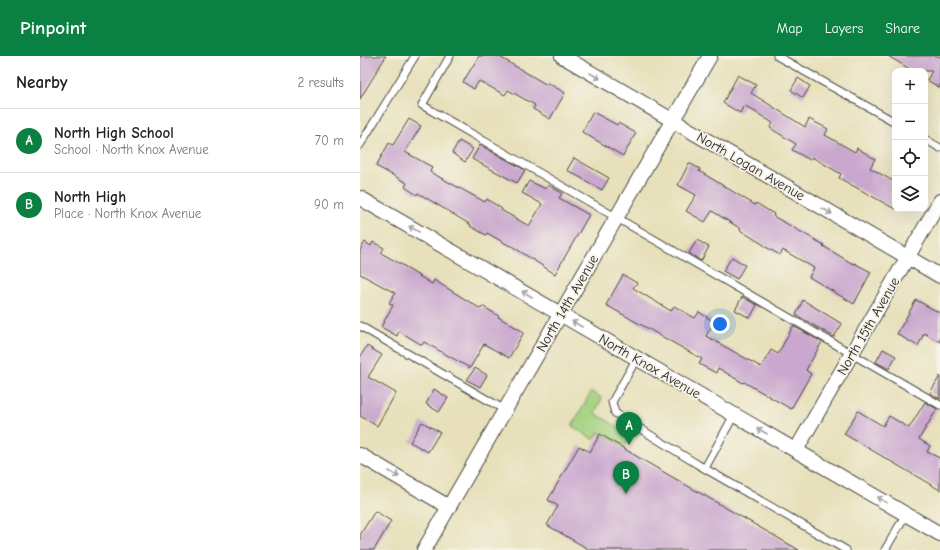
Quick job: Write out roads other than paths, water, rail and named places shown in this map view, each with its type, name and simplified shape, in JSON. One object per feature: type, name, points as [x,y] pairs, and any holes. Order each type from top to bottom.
[{"type":"street","name":"North Logan Avenue","points":[[562,56],[940,276]]},
{"type":"street","name":"North 14th Avenue","points":[[424,550],[710,56]]},
{"type":"street","name":"North Knox Avenue","points":[[360,198],[940,534]]},
{"type":"street","name":"North 15th Avenue","points":[[796,450],[940,201]]},
{"type":"street","points":[[360,455],[449,507]]},
{"type":"lane","points":[[360,145],[415,56]]},
{"type":"lane","points":[[450,56],[422,105],[940,405]]},
{"type":"lane","points":[[777,56],[892,120]]},
{"type":"lane","points":[[927,140],[940,148]]},
{"type":"lane","points":[[360,326],[505,410]]},
{"type":"lane","points":[[637,358],[612,402],[615,413],[705,468],[846,550]]},
{"type":"lane","points":[[705,468],[734,415]]},
{"type":"lane","points":[[885,550],[906,514]]},
{"type":"place","name":"North High School","points":[[629,445]]},
{"type":"place","name":"North High","points":[[626,494]]}]
